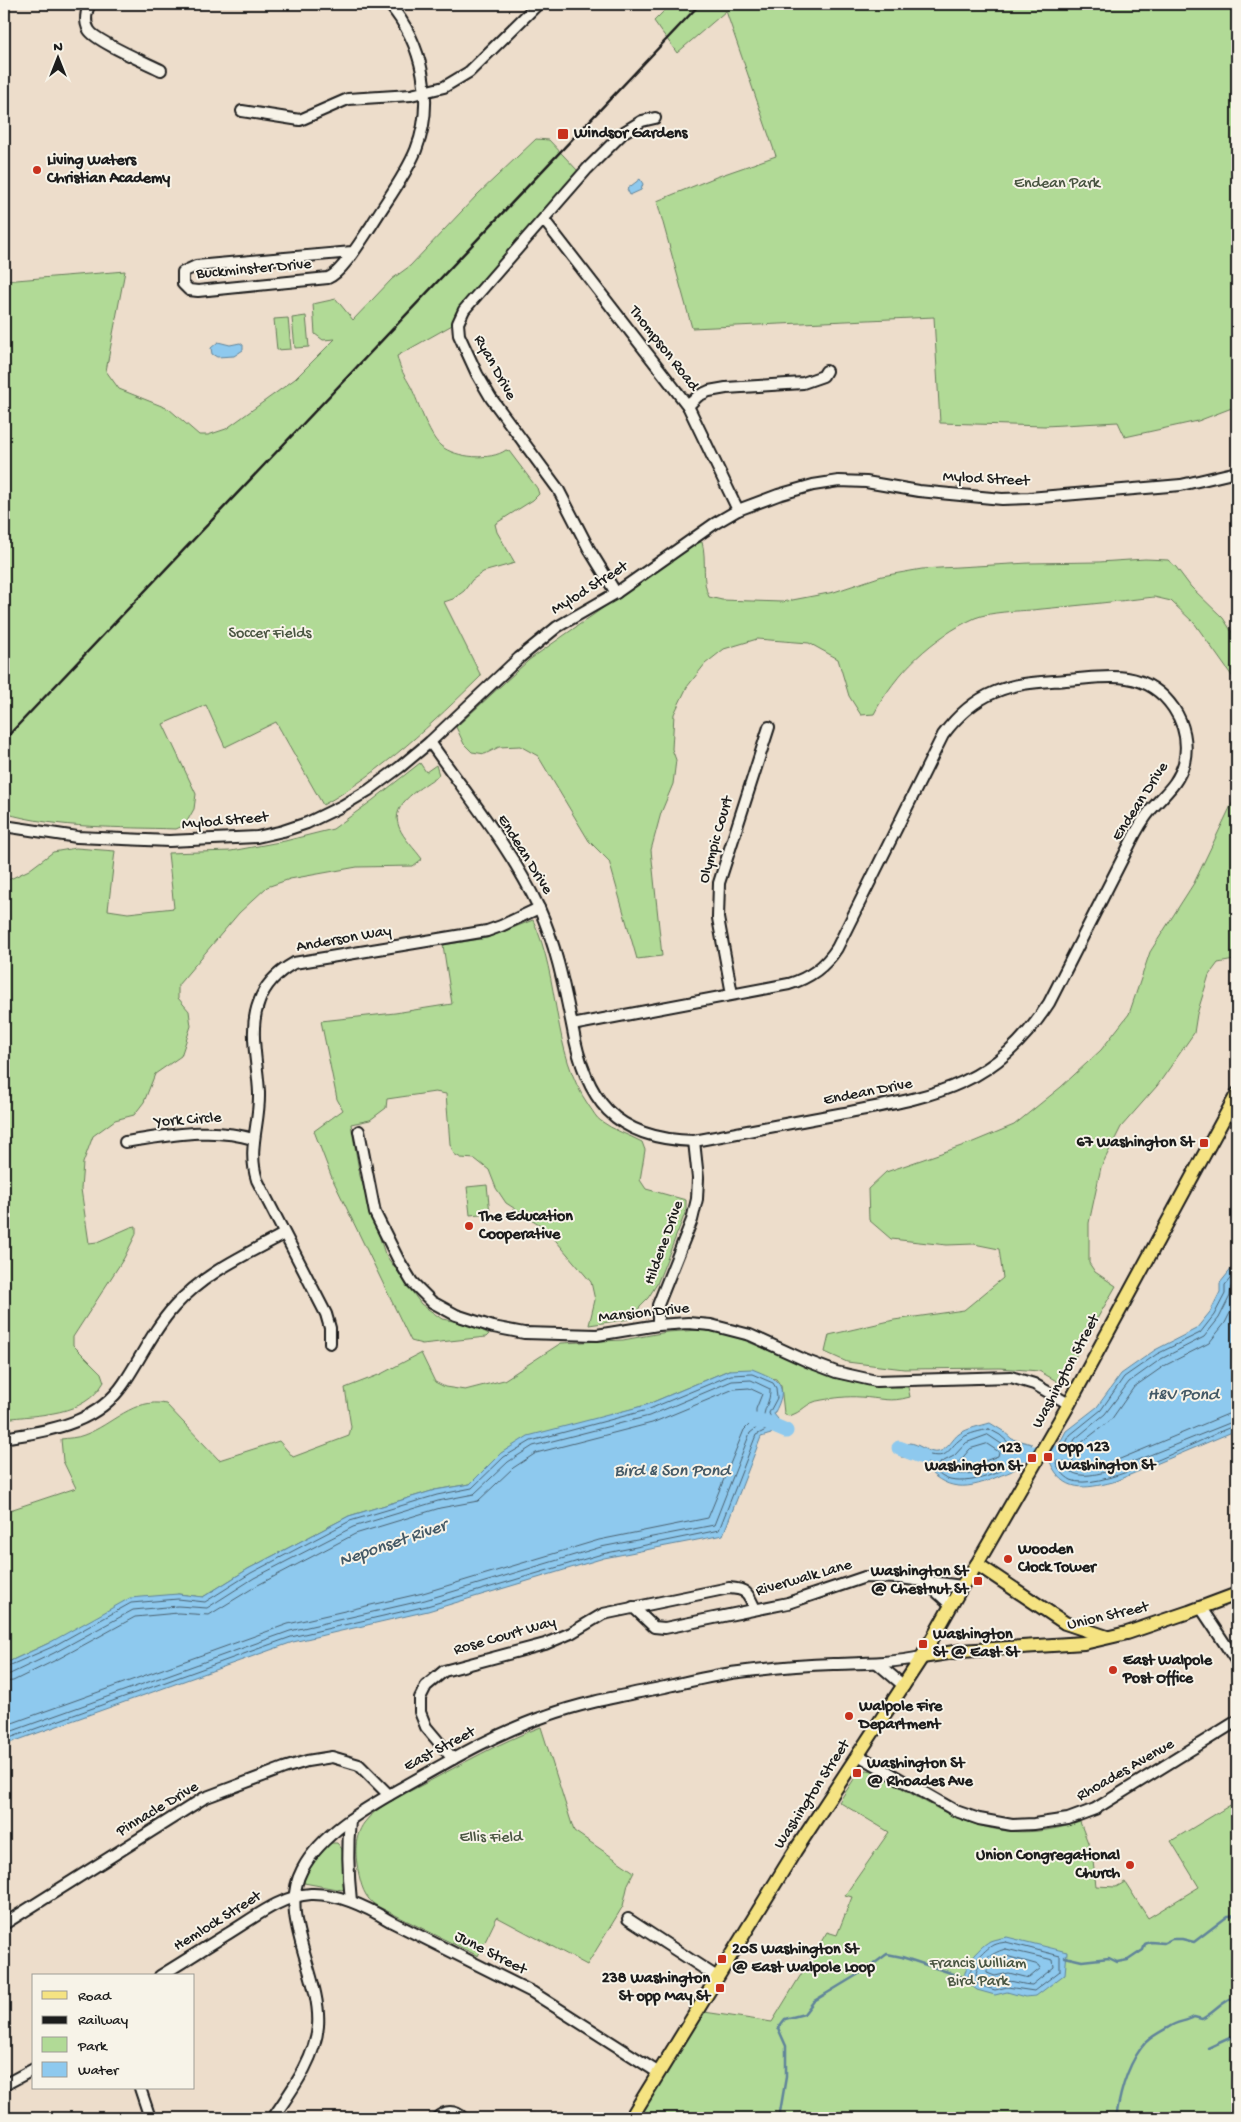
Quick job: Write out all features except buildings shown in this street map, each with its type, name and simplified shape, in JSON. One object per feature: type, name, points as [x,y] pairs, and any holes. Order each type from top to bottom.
[{"type":"main road","name":"Washington Street","points":[[631,2118],[717,1977],[922,1657],[1069,1404],[1237,1094]]},
{"type":"main road","points":[[977,1564],[1066,1623],[1107,1637]]},
{"type":"main road","name":"Union Street","points":[[922,1657],[961,1651],[1084,1643],[1127,1633],[1237,1594]]},
{"type":"street","points":[[90,4],[87,11],[87,24],[93,35],[161,70]]},
{"type":"street","name":"Buckminster Drive","points":[[352,252],[196,266],[184,272],[183,284],[189,290],[198,291],[328,278],[336,273],[352,252],[411,160],[422,127],[424,92],[422,67],[406,28],[389,4]]},
{"type":"street","points":[[242,111],[300,120],[348,99],[370,96],[397,96],[444,87],[461,78],[538,4]]},
{"type":"street","name":"Ryan Drive","points":[[616,593],[589,548],[558,489],[491,398],[458,335],[458,323],[464,310],[587,170],[624,132],[642,121],[655,118]]},
{"type":"street","name":"Thompson Road","points":[[544,220],[688,406],[738,510]]},
{"type":"street","points":[[688,406],[698,396],[709,391],[726,388],[803,383],[823,376],[826,371]]},
{"type":"street","name":"Mylod Street","points":[[4,826],[50,834],[129,840],[194,841],[257,837],[284,831],[342,806],[369,790],[430,742],[542,638],[616,593],[694,536],[738,510],[778,495],[813,485],[839,481],[866,482],[919,491],[1002,499],[1181,485],[1237,472]]},
{"type":"street","name":"Endean Drive","points":[[430,742],[519,870],[539,908],[560,969],[572,1025],[584,1074],[594,1093],[607,1110],[624,1123],[648,1135],[664,1139],[694,1141],[927,1096],[964,1082],[981,1073],[1012,1049],[1050,1003],[1140,826],[1180,775],[1185,755],[1185,741],[1180,720],[1174,708],[1154,688],[1141,682],[1120,677],[1019,684],[997,691],[976,702],[958,717],[943,735],[840,942],[828,961],[817,971],[796,982],[572,1025]]},
{"type":"street","name":"Olympic Court","points":[[732,994],[718,918],[719,883],[768,727]]},
{"type":"street","name":"Anderson Way","points":[[330,1343],[330,1328],[326,1314],[257,1180],[252,1160],[253,1139],[258,1118],[259,1094],[255,1017],[262,993],[280,972],[294,963],[487,931],[539,908]]},
{"type":"street","name":"York Circle","points":[[125,1142],[207,1132],[228,1133],[253,1139]]},
{"type":"street","name":"Mansion Drive","points":[[359,1132],[375,1213],[398,1259],[412,1282],[432,1302],[456,1315],[493,1327],[524,1333],[597,1335],[658,1325],[688,1323],[732,1329],[829,1369],[876,1381],[978,1377],[1022,1379],[1069,1404]]},
{"type":"street","name":"Hildene Drive","points":[[658,1325],[658,1305],[692,1220],[697,1199],[698,1178],[694,1141]]},
{"type":"street","points":[[4,1438],[64,1426],[84,1418],[103,1407],[124,1383],[161,1322],[187,1293],[218,1269],[284,1234]]},
{"type":"street","name":"Riverwalk Lane","points":[[633,1608],[654,1627],[665,1628],[788,1603],[865,1577],[900,1578],[927,1583],[962,1586]]},
{"type":"street","points":[[927,1583],[951,1605]]},
{"type":"street","name":"Rose Court Way","points":[[453,1759],[426,1728],[420,1714],[422,1694],[432,1679],[453,1668],[545,1644],[571,1633],[603,1614],[729,1588],[740,1588],[748,1594],[755,1609]]},
{"type":"street","points":[[1201,1608],[1237,1662]]},
{"type":"street","name":"East Street","points":[[273,2118],[304,2071],[318,2026],[315,1992],[294,1912],[294,1898],[301,1870],[314,1852],[350,1820],[389,1795],[453,1759],[507,1732],[546,1716],[610,1698],[736,1672],[818,1665],[877,1663],[922,1657]]},
{"type":"street","points":[[877,1663],[904,1686]]},
{"type":"street","name":"Rhoades Avenue","points":[[858,1755],[956,1811],[979,1819],[1012,1824],[1034,1824],[1068,1819],[1095,1809],[1237,1721]]},
{"type":"street","name":"Pinnacle Drive","points":[[4,1924],[204,1798],[284,1768],[307,1761],[332,1757],[359,1765],[389,1795]]},
{"type":"street","points":[[350,1820],[347,1846],[352,1901]]},
{"type":"street","name":"June Street","points":[[294,1898],[313,1894],[352,1901],[370,1908],[390,1921],[532,1992],[660,2073]]},
{"type":"street","name":"Hemlock Street","points":[[163,1974],[275,1904],[294,1898]]},
{"type":"street","points":[[628,1919],[717,1977]]},
{"type":"street","points":[[4,2085],[32,2070]]},
{"type":"street","points":[[141,2090],[150,2118]]},
{"type":"street","points":[[437,2118],[441,2114],[451,2111],[462,2118]]},
{"type":"green space","name":"Endean Park","points":[[671,4],[1237,4],[1237,406],[1198,421],[1125,437],[1118,422],[1045,426],[940,423],[934,317],[692,328],[657,201],[716,177],[776,156],[726,11],[677,53],[654,21]]},
{"type":"green space","name":"Soccer Fields","points":[[536,139],[549,140],[578,171],[476,290],[454,324],[397,356],[401,369],[428,427],[441,446],[455,453],[474,457],[492,456],[506,450],[509,451],[537,488],[539,494],[533,500],[495,524],[497,532],[515,563],[483,572],[472,580],[464,591],[453,599],[444,602],[481,676],[406,746],[366,778],[323,805],[276,722],[225,747],[206,705],[163,724],[196,794],[194,809],[185,825],[176,829],[68,825],[4,813],[4,281],[125,271],[106,371],[119,389],[169,409],[199,435],[208,435],[226,429],[295,379],[335,339],[323,340],[315,334],[313,304],[336,299],[353,320],[392,279],[410,266],[478,194]]},
{"type":"green space","points":[[306,316],[309,347],[295,348],[292,318]]},
{"type":"green space","points":[[288,318],[291,349],[277,350],[274,319]]},
{"type":"green space","points":[[702,542],[705,584],[709,597],[722,600],[782,602],[834,592],[882,576],[922,569],[1029,563],[1168,560],[1176,567],[1191,587],[1223,618],[1237,640],[1237,683],[1195,624],[1171,601],[1154,597],[1003,612],[975,618],[944,635],[917,658],[893,684],[874,714],[861,715],[849,696],[838,659],[809,643],[757,639],[724,649],[705,664],[687,687],[674,714],[672,749],[676,760],[673,784],[661,813],[651,850],[662,956],[637,959],[609,861],[589,841],[538,756],[520,746],[499,747],[485,754],[472,752],[464,744],[456,727],[529,660],[694,544]]},
{"type":"green space","points":[[420,763],[426,772],[436,765],[439,775],[409,796],[399,810],[397,818],[403,835],[422,859],[413,866],[357,867],[290,879],[267,887],[239,913],[178,985],[178,998],[189,1011],[191,1026],[181,1056],[155,1074],[144,1102],[134,1115],[115,1120],[93,1136],[83,1163],[81,1189],[89,1243],[97,1242],[136,1226],[136,1234],[124,1258],[73,1337],[73,1345],[101,1373],[104,1382],[85,1402],[73,1408],[60,1412],[4,1419],[4,882],[29,870],[53,852],[76,848],[115,851],[108,910],[128,913],[174,908],[168,853],[231,851],[285,841],[333,829]]},
{"type":"green space","points":[[1237,793],[1237,963],[1234,960],[1218,963],[1209,975],[1197,1014],[1194,1033],[1157,1086],[1121,1127],[1101,1167],[1089,1223],[1089,1263],[1095,1272],[1116,1286],[1060,1383],[1039,1371],[1000,1368],[904,1369],[847,1362],[825,1352],[829,1335],[894,1320],[964,1310],[1003,1278],[999,1249],[974,1244],[947,1245],[891,1239],[869,1220],[868,1189],[886,1172],[973,1142],[1014,1125],[1061,1087],[1101,1050],[1129,1014],[1150,952],[1194,883]]},
{"type":"green space","points":[[533,920],[542,943],[548,967],[568,1062],[577,1085],[599,1120],[642,1142],[645,1150],[640,1180],[646,1189],[686,1200],[686,1211],[657,1284],[640,1306],[637,1314],[630,1319],[589,1325],[595,1300],[591,1282],[545,1228],[506,1203],[496,1188],[489,1170],[475,1159],[461,1158],[454,1154],[450,1144],[446,1094],[435,1092],[387,1099],[386,1108],[370,1120],[351,1124],[360,1176],[385,1254],[421,1304],[442,1319],[470,1324],[489,1334],[486,1337],[422,1344],[411,1341],[332,1178],[314,1131],[343,1110],[337,1099],[321,1021],[395,1013],[452,1004],[443,945],[487,938]]},
{"type":"green space","points":[[487,1185],[490,1213],[470,1215],[467,1187]]},
{"type":"green space","points":[[700,1330],[729,1334],[835,1378],[871,1386],[908,1387],[910,1397],[890,1400],[855,1397],[827,1399],[816,1401],[797,1413],[788,1416],[784,1413],[781,1386],[776,1379],[729,1370],[646,1405],[592,1420],[501,1453],[470,1484],[435,1490],[349,1516],[248,1569],[203,1597],[178,1594],[49,1643],[4,1664],[4,1512],[76,1488],[63,1461],[61,1439],[84,1435],[133,1408],[154,1403],[166,1404],[219,1460],[279,1441],[293,1457],[349,1436],[351,1427],[345,1388],[381,1374],[421,1353],[435,1382],[445,1387],[465,1390],[504,1380],[561,1343],[623,1340],[667,1332]]},
{"type":"green space","name":"Ellis Field","points":[[541,1727],[574,1831],[634,1872],[628,1884],[623,1906],[587,1965],[497,1917],[478,1956],[373,1903],[366,1895],[358,1870],[357,1840],[364,1823],[384,1805],[400,1796],[496,1746]]},
{"type":"green space","name":"Francis William Bird Park","points":[[867,1770],[873,1771],[947,1813],[971,1823],[995,1829],[1021,1832],[1049,1830],[1080,1822],[1092,1853],[1096,1886],[1116,1887],[1125,1882],[1148,1918],[1199,1887],[1171,1841],[1237,1801],[1237,2118],[635,2118],[704,2012],[772,2022],[827,1932],[837,1935],[852,1897],[845,1895],[889,1832],[839,1802],[858,1773]]},
{"type":"green space","points":[[331,1843],[337,1843],[342,1849],[347,1886],[342,1890],[304,1883],[304,1877],[309,1866],[317,1855]]},
{"type":"water","points":[[640,179],[643,184],[641,190],[630,195],[627,189]]},
{"type":"water","points":[[218,342],[230,345],[240,343],[243,345],[243,350],[234,356],[217,357],[212,354],[211,348]]},
{"type":"water","name":"H&V Pond","points":[[1237,1262],[1237,1430],[1113,1482],[1084,1487],[1069,1484],[1062,1479],[1050,1462],[1066,1431],[1097,1407],[1121,1374],[1155,1350],[1196,1329],[1210,1312],[1220,1292],[1220,1283]]},
{"type":"water","name":"Bird & Son Pond","points":[[752,1369],[769,1376],[779,1384],[781,1396],[774,1414],[778,1419],[771,1434],[761,1437],[723,1535],[604,1558],[428,1611],[293,1642],[4,1745],[4,1664],[49,1643],[130,1598],[178,1594],[203,1597],[248,1569],[349,1516],[435,1490],[470,1484],[501,1453],[528,1436],[646,1405],[729,1370]]},
{"type":"water","points":[[990,1423],[1012,1439],[1032,1444],[1025,1458],[1011,1472],[973,1485],[953,1485],[935,1476],[917,1458],[901,1457],[909,1443],[938,1452],[945,1449],[963,1432]]},
{"type":"water","points":[[1007,1937],[1067,1952],[1065,1974],[1036,1996],[1025,1997],[1007,1992],[995,1995],[977,1990],[964,1980],[969,1963],[980,1948],[990,1941]]},
{"type":"waterway","name":"Neponset River","points":[[755,1421],[765,1422],[786,1431]]},
{"type":"waterway","name":"Neponset River","points":[[899,1448],[923,1457]]},
{"type":"waterway","name":"Neponset River","points":[[1007,1456],[1018,1453],[1073,1453]]},
{"type":"waterway","points":[[1065,1957],[1082,1961],[1109,1958],[1117,1962],[1128,1960],[1143,1950],[1145,1944],[1150,1942],[1164,1943],[1172,1939],[1194,1942],[1228,1916],[1237,1915]]},
{"type":"waterway","points":[[779,2118],[786,2077],[786,2046],[778,2028],[785,2019],[804,2014],[814,2001],[867,1969],[887,1954],[966,1978]]},
{"type":"waterway","points":[[1116,2118],[1126,2078],[1134,2059],[1146,2042],[1175,2024],[1194,2017],[1202,2019],[1227,2000],[1237,1996]]},
{"type":"waterway","points":[[1208,2048],[1232,2037],[1237,2031]]},
{"type":"railway","points":[[4,740],[700,4]]},
{"type":"place","name":"Windsor Gardens","points":[[563,134]]},
{"type":"place","name":"Living Waters Christian Academy","points":[[37,170]]},
{"type":"place","name":"67 Washington St","points":[[1204,1143]]},
{"type":"place","name":"The Education Cooperative","points":[[469,1226]]},
{"type":"place","name":"Opp 123 Washington St","points":[[1048,1457]]},
{"type":"place","name":"123 Washington St","points":[[1032,1458]]},
{"type":"place","name":"Wooden Clock Tower","points":[[1008,1559]]},
{"type":"place","name":"Washington St @ Chestnut St","points":[[978,1581]]},
{"type":"place","name":"Washington St @ East St","points":[[923,1644]]},
{"type":"place","name":"East Walpole Post Office","points":[[1113,1670]]},
{"type":"place","name":"Walpole Fire Department","points":[[849,1716]]},
{"type":"place","name":"Washington St @ Rhoades Ave","points":[[857,1773]]},
{"type":"place","name":"Union Congregational Church","points":[[1130,1865]]},
{"type":"place","name":"205 Washington St @ East Walpole Loop","points":[[722,1959]]},
{"type":"place","name":"238 Washington St opp May St","points":[[720,1988]]}]
